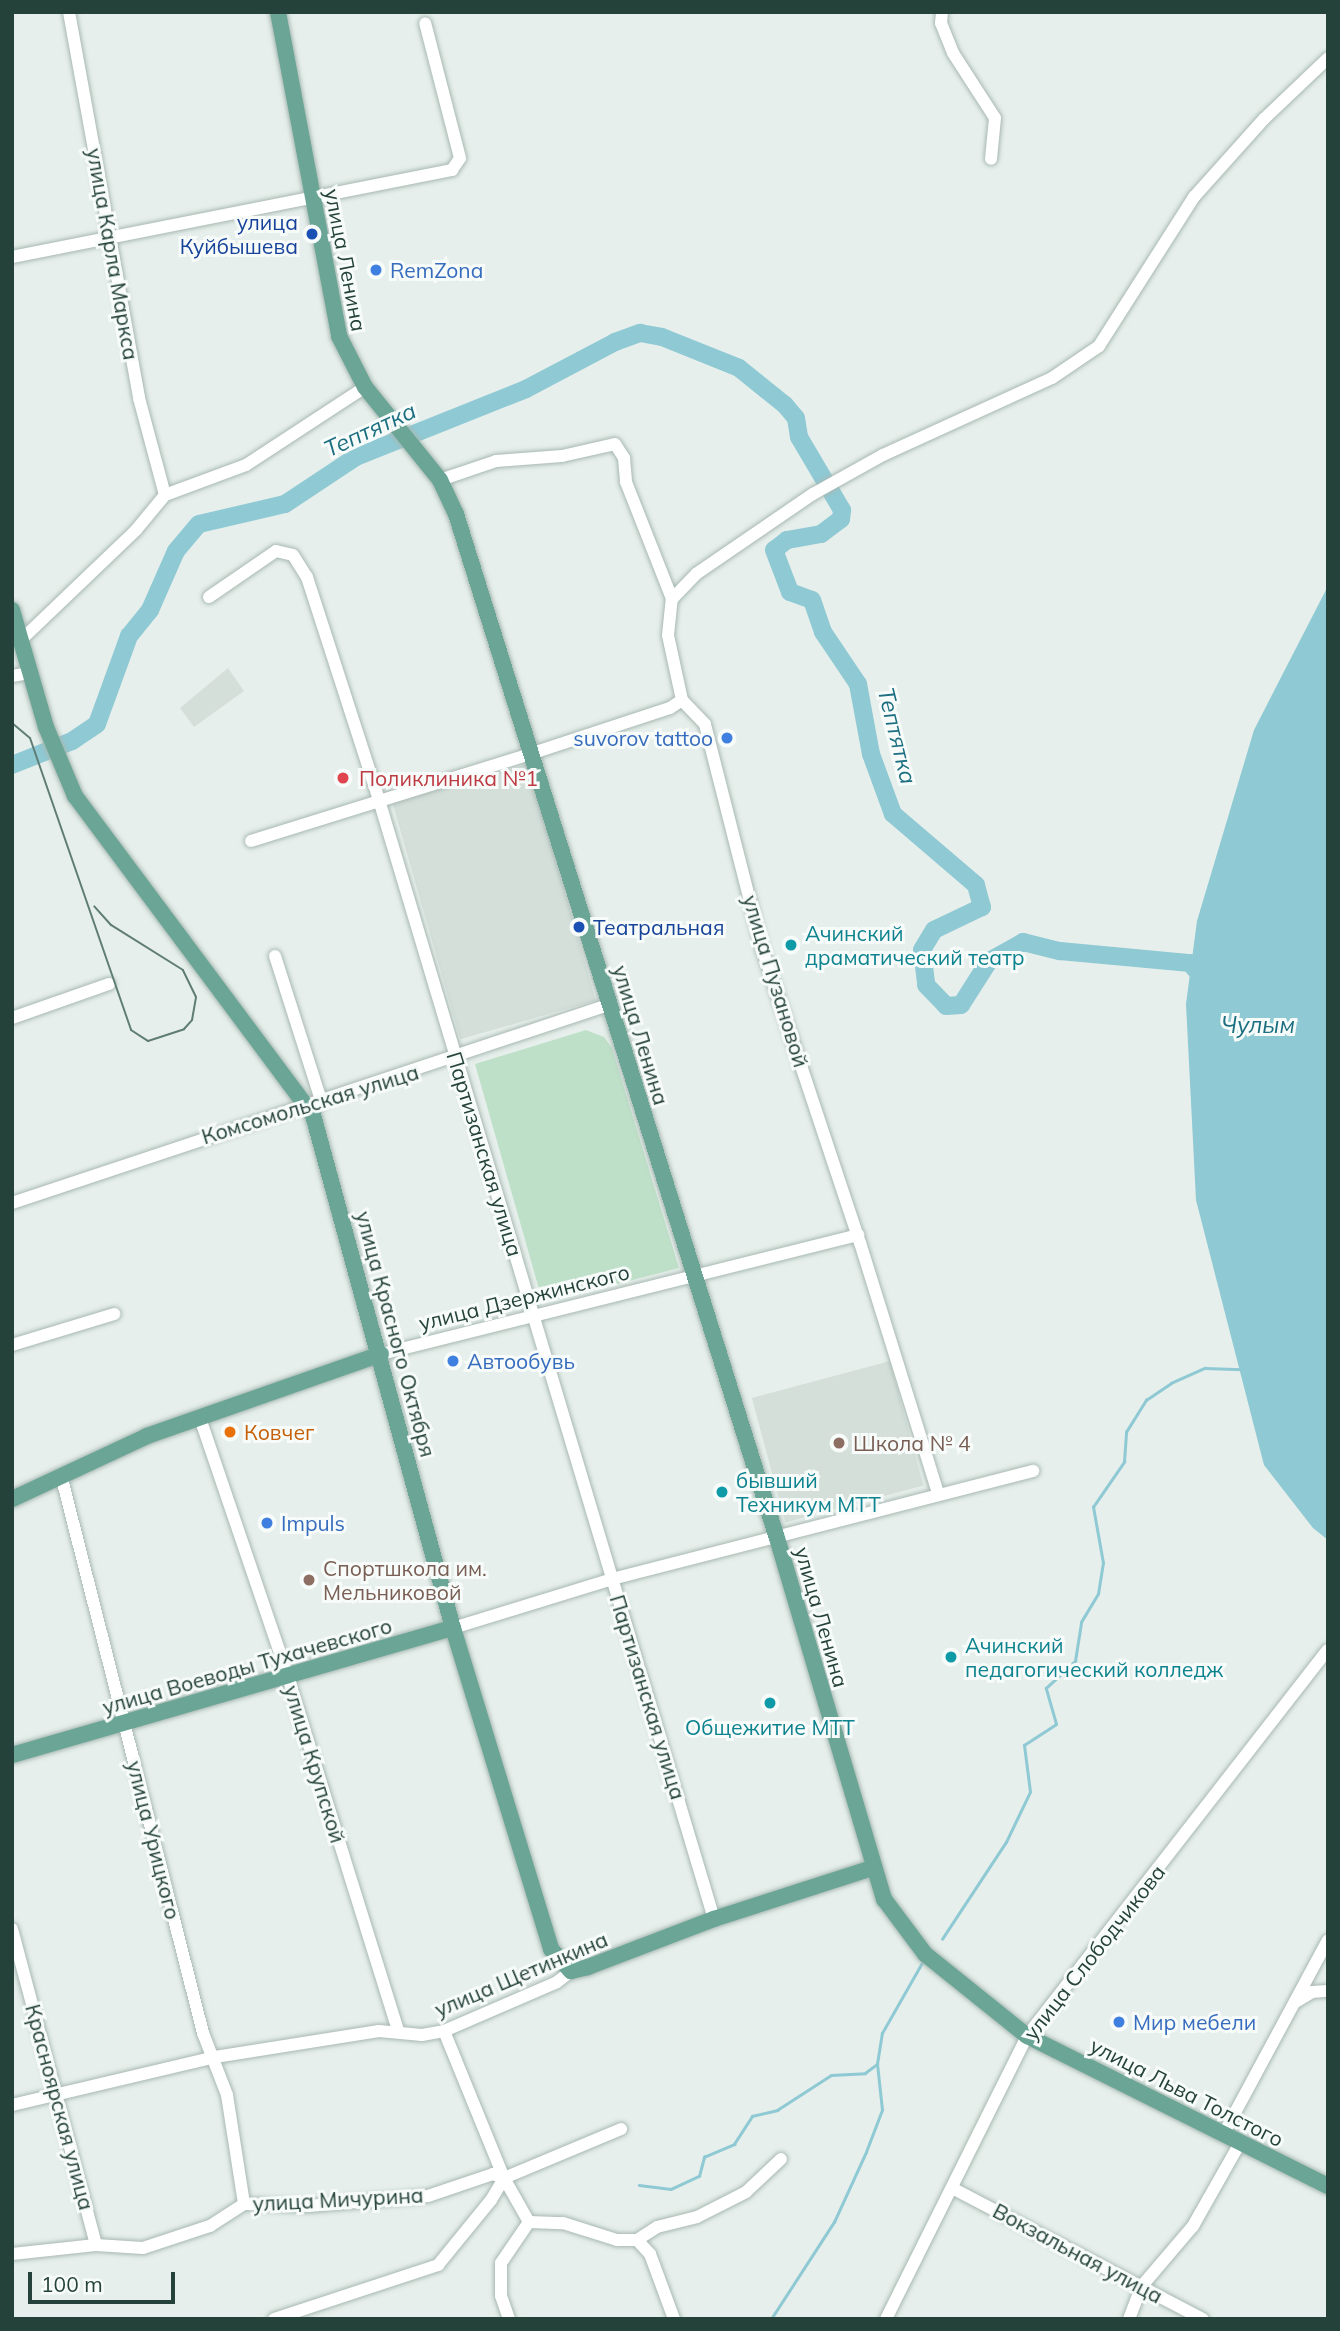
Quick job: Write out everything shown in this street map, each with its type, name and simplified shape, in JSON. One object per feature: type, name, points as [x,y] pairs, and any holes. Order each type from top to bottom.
[{"type":"main road","name":"улица Ленина","points":[[278,12],[339,337],[365,387],[440,480],[456,514],[777,1538],[872,1868],[895,1917],[925,1954],[1027,2036]]},
{"type":"main road","name":"улица Красного Октября","points":[[12,610],[20,641],[20,675],[46,727],[61,768],[97,829],[315,1103],[453,1628],[551,1949],[571,1971]]},
{"type":"main road","name":"улица Дзержинского","points":[[12,1499],[147,1436],[381,1353]]},
{"type":"main road","name":"улица Воеводы Тухачевского","points":[[12,1755],[453,1628]]},
{"type":"main road","name":"улица Щетинкина","points":[[571,1971],[714,1919],[872,1868]]},
{"type":"main road","name":"улица Льва Толстого","points":[[1027,2036],[1328,2186]]},
{"type":"street","name":"улица Карла Маркса","points":[[69,12],[139,398],[165,495]]},
{"type":"street","points":[[942,12],[941,23],[953,53],[995,118],[991,159]]},
{"type":"street","points":[[12,257],[452,170],[460,158],[425,23]]},
{"type":"street","points":[[251,841],[533,754],[670,708],[682,700],[668,635],[672,599],[696,574],[850,472],[1052,378],[1099,346],[1194,197],[1264,119],[1328,58]]},
{"type":"street","points":[[20,641],[136,530],[165,495],[246,465],[365,387]]},
{"type":"street","points":[[440,480],[496,461],[562,456],[615,444],[620,450],[626,482],[664,589],[672,599]]},
{"type":"street","name":"Партизанская улица","points":[[209,597],[276,551],[293,555],[307,577],[379,800],[714,1919]]},
{"type":"street","name":"улица Пузановой","points":[[682,700],[705,724],[763,952],[858,1235],[938,1493]]},
{"type":"street","points":[[275,957],[315,1103]]},
{"type":"street","points":[[12,1018],[108,984]]},
{"type":"street","name":"Комсомольская улица","points":[[12,1203],[456,1058],[608,1005]]},
{"type":"street","name":"улица Дзержинского","points":[[381,1353],[858,1235]]},
{"type":"street","points":[[12,1345],[114,1314]]},
{"type":"street","name":"улица Крупской","points":[[200,1418],[287,1674],[398,2031]]},
{"type":"street","name":"улица Воеводы Тухачевского","points":[[453,1628],[612,1579],[777,1538],[938,1493],[1033,1471]]},
{"type":"street","name":"улица Урицкого","points":[[61,1475],[203,2033],[215,2057],[227,2095],[244,2204]]},
{"type":"street","name":"улица Слободчикова","points":[[886,2319],[1027,2036],[1328,1650]]},
{"type":"street","name":"Красноярская улица","points":[[12,1929],[59,2093],[96,2245]]},
{"type":"street","points":[[1223,2135],[1328,1940]]},
{"type":"street","name":"улица Щетинкина","points":[[12,2105],[215,2057],[398,2031],[422,2035],[444,2031],[557,1982],[571,1971]]},
{"type":"street","points":[[1296,2001],[1312,1992],[1328,1991]]},
{"type":"street","points":[[444,2031],[504,2178],[528,2222]]},
{"type":"street","name":"улица Мичурина","points":[[12,2254],[96,2245],[143,2248],[210,2226],[244,2204],[308,2206],[428,2196],[493,2175],[504,2178],[621,2129]]},
{"type":"street","points":[[1129,2319],[1141,2287],[1193,2226],[1240,2143]]},
{"type":"street","points":[[528,2222],[563,2223],[617,2239],[637,2240],[657,2227],[697,2217],[739,2195],[765,2178],[782,2159]]},
{"type":"street","points":[[274,2319],[438,2265],[499,2190],[504,2178]]},
{"type":"street","name":"Вокзальная улица","points":[[952,2188],[1203,2319]]},
{"type":"street","points":[[509,2319],[501,2296],[502,2263],[528,2222]]},
{"type":"street","points":[[637,2240],[650,2254],[674,2319]]},
{"type":"shaded area","points":[[228,668],[244,691],[194,727],[180,708]]},
{"type":"shaded area","points":[[528,764],[596,1000],[460,1039],[392,803]]},
{"type":"shaded area","name":"Школа № 4","points":[[890,1361],[923,1486],[785,1523],[752,1398]]},
{"type":"green space","points":[[586,1030],[604,1037],[612,1048],[679,1268],[543,1303],[475,1064]]},
{"type":"water","name":"Чулым","points":[[1328,586],[1328,1540],[1313,1528],[1264,1465],[1196,1200],[1186,1004],[1197,921],[1254,730]]},
{"type":"waterway","name":"Тептятка","points":[[12,765],[72,741],[97,724],[129,636],[150,610],[176,551],[199,524],[285,504],[356,457],[526,389],[615,342],[640,333],[662,337],[739,368],[785,405],[796,418],[799,437],[842,510],[841,519],[821,534],[787,540],[774,550],[790,592],[812,600],[823,632],[858,684],[871,754],[893,814],[976,885],[982,907],[934,930],[922,950],[926,985],[946,1006],[961,1005],[989,961],[1023,942],[1060,951],[1190,963],[1204,979]]},
{"type":"waterway","points":[[942,1939],[1006,1842],[1030,1792],[1024,1745],[1056,1724],[1046,1688],[1075,1661],[1081,1622],[1098,1594],[1103,1563],[1093,1507],[1124,1462],[1126,1432],[1146,1400],[1171,1383],[1205,1368],[1242,1369]]},
{"type":"waterway","points":[[771,2319],[834,2222],[866,2152],[882,2110],[877,2064],[882,2033],[922,1963]]},
{"type":"waterway","points":[[639,2185],[671,2189],[699,2176],[704,2157],[734,2144],[752,2116],[777,2110],[831,2075],[865,2073],[877,2064]]},
{"type":"tram line","points":[[12,723],[30,738],[131,1030],[148,1041],[184,1029],[192,1020],[196,997],[183,970],[111,925],[94,906]]},
{"type":"place","name":"улица Куйбышева","points":[[312,234]]},
{"type":"place","name":"RemZona","points":[[376,270]]},
{"type":"place","name":"suvorov tattoo","points":[[727,738]]},
{"type":"place","name":"Поликлиника №1","points":[[343,778]]},
{"type":"place","name":"Театральная","points":[[579,927]]},
{"type":"place","name":"Ачинский драматический театр","points":[[791,945]]},
{"type":"place","name":"Автообувь","points":[[453,1361]]},
{"type":"place","name":"Ковчег","points":[[230,1432]]},
{"type":"place","name":"Школа № 4","points":[[839,1443]]},
{"type":"place","name":"бывший Техникум МТТ","points":[[722,1492]]},
{"type":"place","name":"Impuls","points":[[267,1523]]},
{"type":"place","name":"Спортшкола им. Мельниковой","points":[[309,1580]]},
{"type":"place","name":"Ачинский педагогический колледж","points":[[951,1657]]},
{"type":"place","name":"Общежитие МТТ","points":[[770,1703]]},
{"type":"place","name":"Мир мебели","points":[[1119,2022]]}]
